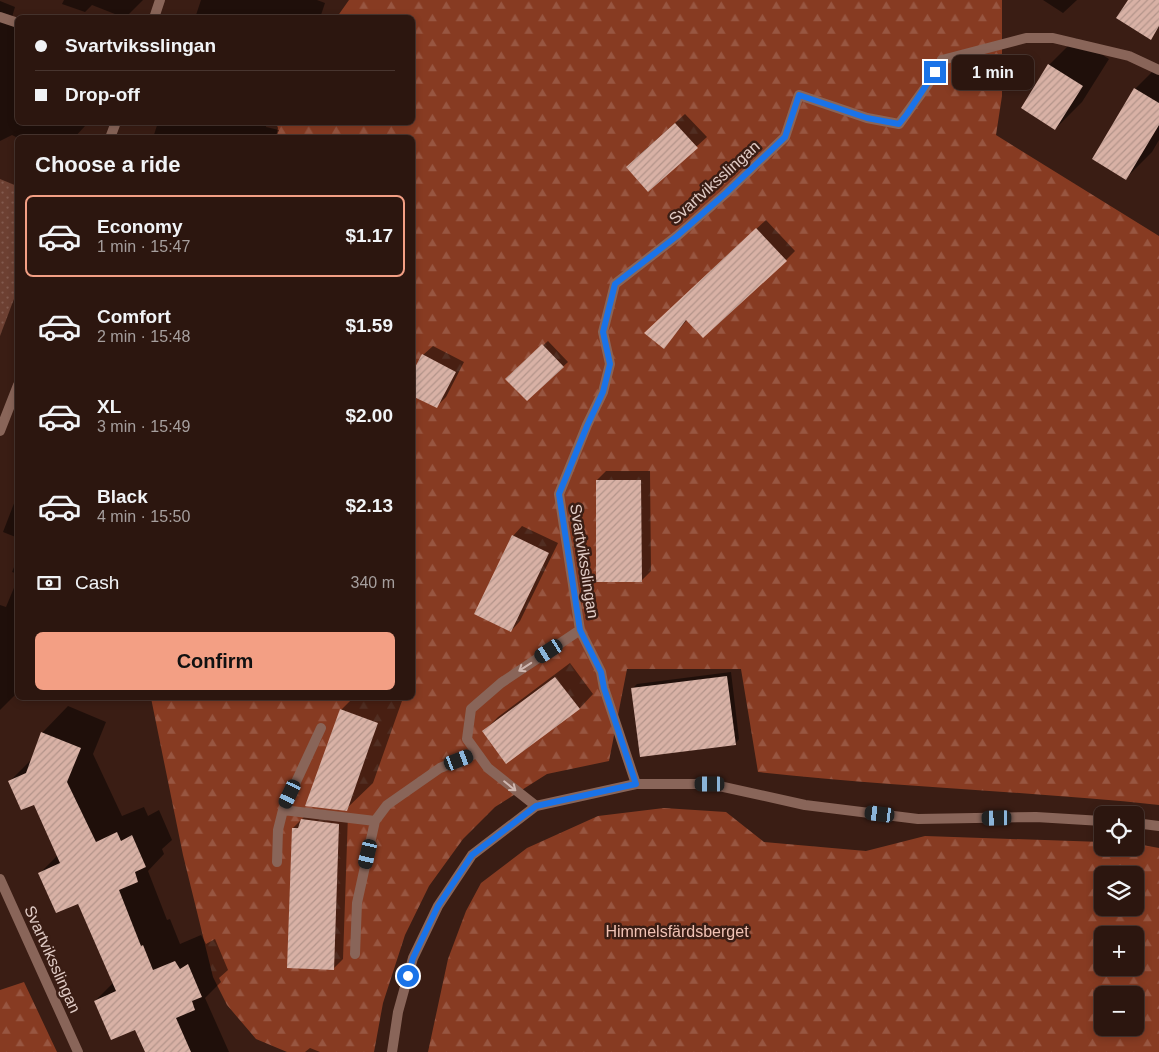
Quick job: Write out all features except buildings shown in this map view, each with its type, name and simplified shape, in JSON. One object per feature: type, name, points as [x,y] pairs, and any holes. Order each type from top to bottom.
[{"type":"street","points":[[155,15],[160,0]]},
{"type":"street","points":[[0,17],[15,22]]},
{"type":"street","name":"Svartviksslingan","points":[[636,784],[604,688],[601,672],[580,630],[559,494],[603,392],[610,364],[603,332],[615,284],[677,236],[785,137],[799,95],[867,118],[899,124],[928,84],[942,60],[1026,38],[1053,38],[1129,56],[1159,70]]},
{"type":"street","points":[[0,431],[15,393]]},
{"type":"street","points":[[536,806],[488,768],[467,739],[471,709],[501,683],[580,630]]},
{"type":"street","points":[[277,862],[278,830],[283,810],[321,728]]},
{"type":"street","points":[[355,954],[357,903],[376,821],[387,805],[440,768],[477,753]]},
{"type":"street","points":[[392,1052],[398,1012],[413,958],[438,906],[472,855],[536,806],[636,784],[710,784],[805,805],[918,818],[1036,817],[1094,821]]},
{"type":"street","points":[[283,810],[376,821]]},
{"type":"street","points":[[1144,824],[1159,826]]},
{"type":"street","name":"Svartviksslingan","points":[[0,879],[78,1052]]},
{"type":"green space","points":[[349,0],[1002,0],[1002,96],[996,135],[1159,236],[1159,805],[858,782],[758,772],[741,669],[627,669],[609,761],[547,774],[495,807],[463,839],[429,886],[405,935],[383,1003],[374,1052],[287,1052],[256,1039],[227,1005],[213,977],[183,855],[151,700],[415,700],[415,135],[276,135],[277,125],[415,125],[415,15],[338,15]]},
{"type":"green space","name":"Himmelsfärdsberget","points":[[664,808],[726,812],[764,842],[866,851],[925,836],[1094,842],[1094,856],[1144,856],[1144,845],[1159,848],[1159,1052],[428,1052],[448,959],[466,911],[481,883],[527,848],[598,816]]},
{"type":"green space","points":[[24,982],[57,1052],[0,1052],[0,990]]},
{"type":"shaded area","points":[[0,179],[15,185],[15,296],[0,336]]},
{"type":"route","points":[[408,976],[413,958],[438,906],[472,855],[536,806],[610,788],[636,784],[604,688],[601,672],[580,630],[559,494],[603,392],[610,364],[603,332],[615,284],[677,236],[785,137],[799,95],[823,105],[867,118],[899,124],[935,72]]}]
